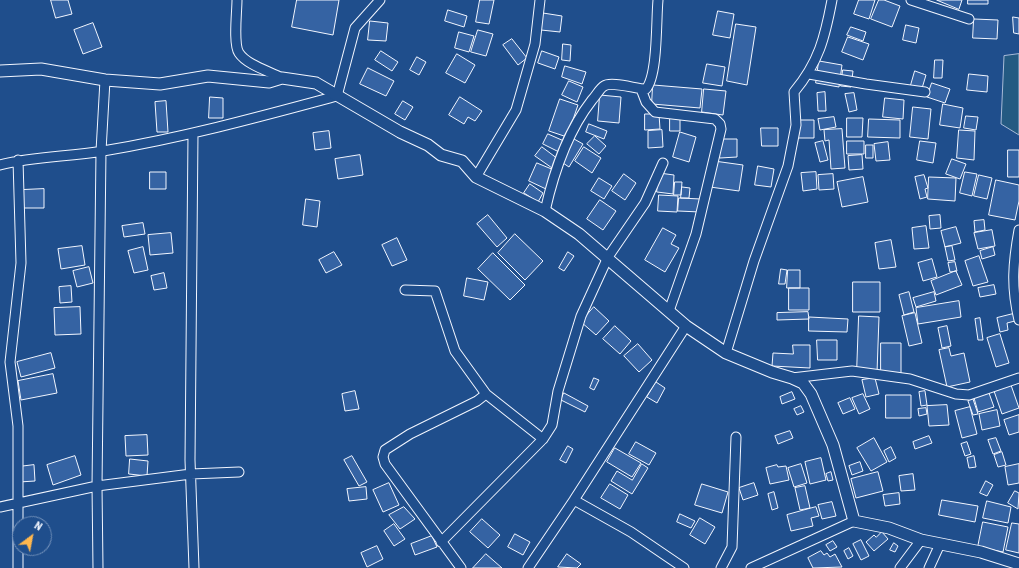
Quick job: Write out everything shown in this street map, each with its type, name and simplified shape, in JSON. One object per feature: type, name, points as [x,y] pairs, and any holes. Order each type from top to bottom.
[{"type":"street","points":[[237,0],[236,41],[238,52],[247,60],[282,78],[316,83],[400,132],[428,144],[441,155],[462,161],[476,177],[545,211],[580,234],[686,326],[726,353],[803,383],[811,394],[833,445],[854,521]]},
{"type":"street","points":[[337,96],[355,28],[380,0]]},
{"type":"street","points":[[476,177],[516,110],[535,44],[540,0]]},
{"type":"street","points":[[545,211],[560,158],[585,109],[604,85],[610,84],[646,89],[650,84],[653,69],[658,0]]},
{"type":"street","points":[[726,353],[754,261],[788,166],[796,124],[794,92],[809,74],[827,31],[832,0]]},
{"type":"street","points":[[911,0],[969,19]]},
{"type":"street","points":[[0,72],[41,69],[106,80],[160,84],[208,76],[269,82],[282,78]]},
{"type":"street","points":[[809,74],[925,92]]},
{"type":"street","points":[[98,568],[97,486],[102,151],[106,80]]},
{"type":"street","points":[[641,89],[650,109],[655,112],[715,119],[720,124],[721,129],[696,234],[669,311]]},
{"type":"street","points":[[0,164],[18,160],[102,151],[194,134],[337,96]]},
{"type":"street","points":[[194,134],[191,474],[194,568]]},
{"type":"street","points":[[18,160],[21,263],[10,362],[18,426],[18,568]]},
{"type":"street","points":[[441,542],[543,439],[552,425],[558,391],[580,316],[608,257],[645,203],[663,163]]},
{"type":"street","points":[[1019,230],[1012,276],[1015,304],[1019,320]]},
{"type":"street","points":[[405,290],[435,291],[455,351],[486,394],[543,439]]},
{"type":"street","points":[[528,568],[574,500],[686,326]]},
{"type":"street","points":[[792,378],[852,371],[910,379],[956,394],[969,395],[1019,378]]},
{"type":"street","points":[[461,568],[386,464],[383,457],[385,450],[410,434],[440,420],[486,394]]},
{"type":"street","points":[[721,568],[732,547],[736,437]]},
{"type":"street","points":[[0,507],[97,486],[191,474],[240,472]]},
{"type":"street","points":[[574,500],[631,532],[684,568]]},
{"type":"street","points":[[751,568],[854,521],[889,528],[921,540],[981,552],[1019,564]]},
{"type":"street","points":[[900,568],[921,540]]},
{"type":"street","points":[[929,568],[940,544]]},
{"type":"shaded area","points":[[1019,54],[1019,135],[1001,124],[1004,56]]},
{"type":"building","points":[[51,0],[68,0],[72,14],[56,18]]},
{"type":"building","points":[[297,0],[339,0],[333,35],[292,27]]},
{"type":"building","points":[[480,0],[494,0],[489,24],[476,22]]},
{"type":"building","points":[[859,0],[875,0],[869,19],[854,14]]},
{"type":"building","points":[[879,0],[884,0],[900,6],[892,27],[871,19]]},
{"type":"building","points":[[937,0],[962,0],[959,9]]},
{"type":"building","points":[[968,0],[988,0],[988,4],[968,4]]},
{"type":"building","points":[[448,10],[467,16],[464,27],[445,21]]},
{"type":"building","points":[[718,11],[734,14],[730,38],[713,35]]},
{"type":"building","points":[[543,13],[562,16],[560,32],[541,30]]},
{"type":"building","points":[[1013,17],[1019,18],[1019,34],[1014,33]]},
{"type":"building","points":[[974,19],[998,20],[997,39],[973,38]]},
{"type":"building","points":[[370,21],[388,23],[386,41],[368,40]]},
{"type":"building","points":[[93,23],[102,47],[83,54],[74,30]]},
{"type":"building","points":[[736,24],[756,27],[747,85],[727,81]]},
{"type":"building","points":[[906,25],[919,28],[916,43],[903,40]]},
{"type":"building","points":[[851,27],[866,32],[863,41],[847,35]]},
{"type":"building","points":[[478,30],[493,34],[486,56],[471,52]]},
{"type":"building","points":[[459,32],[474,36],[469,52],[455,48]]},
{"type":"building","points":[[848,37],[869,44],[863,60],[842,52]]},
{"type":"building","points":[[512,39],[527,58],[518,65],[503,45]]},
{"type":"building","points":[[563,44],[571,45],[570,61],[562,60]]},
{"type":"building","points":[[381,51],[398,62],[392,71],[375,60]]},
{"type":"building","points":[[542,51],[559,57],[555,69],[538,63]]},
{"type":"building","points":[[457,54],[475,65],[465,83],[446,73]]},
{"type":"building","points":[[417,57],[426,62],[419,75],[410,70]]},
{"type":"building","points":[[935,60],[943,60],[942,78],[934,78]]},
{"type":"building","points":[[819,61],[842,65],[839,87],[816,83]]},
{"type":"building","points":[[707,64],[725,67],[722,86],[703,83]]},
{"type":"building","points":[[565,66],[586,72],[582,84],[562,77]]},
{"type":"building","points":[[368,68],[394,81],[386,96],[360,84]]},
{"type":"building","points":[[843,70],[853,71],[851,87],[841,86]]},
{"type":"building","points":[[915,71],[926,75],[920,95],[909,92]]},
{"type":"building","points":[[969,74],[988,76],[987,92],[967,90]]},
{"type":"building","points":[[569,81],[583,87],[577,102],[562,95]]},
{"type":"building","points":[[932,83],[950,89],[945,103],[927,97]]},
{"type":"building","points":[[653,85],[702,89],[700,108],[652,104]]},
{"type":"building","points":[[704,89],[726,91],[723,115],[702,112]]},
{"type":"building","points":[[825,92],[826,111],[818,111],[817,93]]},
{"type":"building","points":[[854,93],[857,110],[849,112],[845,94]]},
{"type":"building","points":[[600,95],[621,97],[619,123],[598,121]]},
{"type":"building","points":[[210,97],[223,98],[223,118],[209,118]]},
{"type":"building","points":[[460,97],[482,111],[475,121],[468,117],[464,124],[449,115]]},
{"type":"building","points":[[885,98],[904,100],[903,119],[883,117]]},
{"type":"building","points":[[560,99],[578,105],[567,137],[549,131]]},
{"type":"building","points":[[166,101],[168,132],[157,132],[155,102]]},
{"type":"building","points":[[403,101],[413,107],[405,120],[395,114]]},
{"type":"building","points":[[943,104],[963,108],[960,128],[940,125]]},
{"type":"building","points":[[913,107],[931,109],[928,139],[910,137]]},
{"type":"building","points":[[645,114],[659,114],[660,129],[645,130]]},
{"type":"building","points":[[966,116],[978,117],[976,130],[964,128]]},
{"type":"building","points":[[670,117],[680,117],[680,131],[670,131]]},
{"type":"building","points":[[834,117],[836,127],[820,130],[818,119]]},
{"type":"building","points":[[847,118],[863,118],[862,137],[847,137]]},
{"type":"building","points":[[869,119],[900,120],[900,138],[868,137]]},
{"type":"building","points":[[797,120],[814,120],[814,138],[797,138]]},
{"type":"building","points":[[589,124],[607,131],[604,139],[586,132]]},
{"type":"building","points":[[761,128],[778,128],[778,146],[762,146]]},
{"type":"building","points":[[842,129],[845,168],[831,169],[829,140],[825,141],[824,130]]},
{"type":"building","points":[[662,130],[663,147],[648,148],[648,131]]},
{"type":"building","points":[[959,130],[975,131],[974,160],[957,158]]},
{"type":"building","points":[[329,131],[331,148],[315,150],[313,133]]},
{"type":"building","points":[[680,132],[696,137],[689,162],[673,157]]},
{"type":"building","points":[[548,134],[564,141],[559,152],[543,144]]},
{"type":"building","points":[[595,136],[606,146],[599,154],[587,144]]},
{"type":"building","points":[[574,139],[583,144],[569,167],[560,161]]},
{"type":"building","points":[[720,139],[737,139],[737,157],[720,158]]},
{"type":"building","points":[[823,141],[828,160],[820,162],[815,143]]},
{"type":"building","points":[[847,141],[864,141],[864,154],[847,154]]},
{"type":"building","points":[[920,141],[936,143],[933,163],[917,160]]},
{"type":"building","points":[[888,142],[890,160],[876,161],[874,144]]},
{"type":"building","points":[[866,145],[873,145],[873,158],[866,158]]},
{"type":"building","points":[[542,147],[558,159],[552,168],[535,156]]},
{"type":"building","points":[[584,147],[601,158],[592,173],[575,161]]},
{"type":"building","points":[[1008,150],[1019,150],[1019,177],[1008,177]]},
{"type":"building","points":[[360,155],[363,175],[338,179],[335,159]]},
{"type":"building","points":[[862,155],[863,169],[849,170],[848,156]]},
{"type":"building","points":[[952,159],[966,164],[960,179],[946,174]]},
{"type":"building","points":[[714,161],[743,165],[739,191],[710,187]]},
{"type":"building","points":[[537,163],[554,170],[546,189],[529,181]]},
{"type":"building","points":[[758,166],[774,169],[771,187],[755,185]]},
{"type":"building","points":[[150,172],[166,172],[166,189],[150,189]]},
{"type":"building","points":[[816,172],[817,189],[803,191],[801,173]]},
{"type":"building","points":[[965,172],[977,174],[972,196],[960,193]]},
{"type":"building","points":[[659,173],[674,175],[673,194],[657,192]]},
{"type":"building","points":[[624,174],[636,183],[625,200],[612,191]]},
{"type":"building","points":[[833,174],[834,189],[819,190],[818,175]]},
{"type":"building","points":[[924,175],[928,188],[925,189],[927,197],[920,199],[915,177]]},
{"type":"building","points":[[979,175],[992,178],[987,199],[974,196]]},
{"type":"building","points":[[863,177],[868,202],[842,207],[837,182]]},
{"type":"building","points":[[929,177],[956,178],[955,201],[928,199]]},
{"type":"building","points":[[599,178],[612,186],[604,199],[591,191]]},
{"type":"building","points":[[996,180],[1019,185],[1019,201],[1015,220],[989,215]]},
{"type":"building","points":[[675,182],[682,182],[681,195],[674,195]]},
{"type":"building","points":[[530,184],[543,193],[538,202],[524,193]]},
{"type":"building","points":[[682,187],[690,188],[689,198],[681,198]]},
{"type":"building","points":[[44,189],[44,208],[23,208],[22,190]]},
{"type":"building","points":[[659,195],[678,196],[677,212],[658,211]]},
{"type":"building","points":[[679,198],[701,199],[700,212],[678,211]]},
{"type":"building","points":[[306,199],[320,201],[317,227],[303,225]]},
{"type":"building","points":[[600,200],[616,211],[603,230],[587,219]]},
{"type":"building","points":[[488,215],[507,238],[497,247],[477,224]]},
{"type":"building","points":[[940,215],[941,228],[930,229],[929,216]]},
{"type":"building","points":[[984,220],[985,230],[975,232],[974,221]]},
{"type":"building","points":[[143,223],[145,234],[124,237],[122,226]]},
{"type":"building","points":[[926,226],[929,248],[914,249],[912,228]]},
{"type":"building","points":[[956,227],[961,243],[945,247],[941,231]]},
{"type":"building","points":[[663,228],[676,235],[671,244],[679,248],[665,272],[645,260]]},
{"type":"building","points":[[992,230],[995,246],[978,249],[974,233]]},
{"type":"building","points":[[171,233],[173,253],[150,255],[148,235]]},
{"type":"building","points":[[515,234],[543,261],[525,280],[498,253]]},
{"type":"building","points":[[397,238],[407,260],[392,266],[382,245]]},
{"type":"building","points":[[891,240],[896,267],[879,269],[875,243]]},
{"type":"building","points":[[82,246],[85,265],[61,269],[58,249]]},
{"type":"building","points":[[952,246],[955,260],[948,261],[945,247]]},
{"type":"building","points":[[143,247],[148,270],[134,273],[128,251]]},
{"type":"building","points":[[993,247],[995,255],[982,259],[980,251]]},
{"type":"building","points":[[334,252],[342,265],[326,273],[319,260]]},
{"type":"building","points":[[568,252],[574,256],[564,271],[559,268]]},
{"type":"building","points":[[493,253],[525,285],[510,300],[478,269]]},
{"type":"building","points":[[979,256],[988,282],[973,286],[965,261]]},
{"type":"building","points":[[932,259],[937,277],[923,281],[918,263]]},
{"type":"building","points":[[955,262],[957,271],[950,272],[948,263]]},
{"type":"building","points":[[89,267],[93,283],[77,287],[73,271]]},
{"type":"building","points":[[781,269],[787,270],[785,284],[779,284]]},
{"type":"building","points":[[788,270],[800,270],[800,288],[787,288]]},
{"type":"building","points":[[956,271],[962,285],[936,295],[931,281]]},
{"type":"building","points":[[164,273],[167,288],[154,290],[151,276]]},
{"type":"building","points":[[467,278],[488,282],[484,300],[464,296]]},
{"type":"building","points":[[853,282],[880,282],[880,312],[853,312]]},
{"type":"building","points":[[994,285],[996,294],[980,297],[978,288]]},
{"type":"building","points":[[71,286],[72,302],[60,303],[59,287]]},
{"type":"building","points":[[789,288],[809,288],[809,310],[789,310]]},
{"type":"building","points":[[909,292],[914,312],[904,315],[899,295]]},
{"type":"building","points":[[934,292],[936,301],[916,307],[913,298]]},
{"type":"building","points":[[959,301],[961,317],[918,324],[916,308]]},
{"type":"building","points":[[80,307],[81,334],[55,335],[54,308]]},
{"type":"building","points":[[594,307],[609,321],[596,335],[581,322]]},
{"type":"building","points":[[808,312],[809,319],[777,320],[777,313]]},
{"type":"building","points":[[915,313],[922,343],[909,346],[902,316]]},
{"type":"building","points":[[1013,314],[1015,321],[1007,323],[1008,330],[1000,332],[997,318]]},
{"type":"building","points":[[859,316],[879,317],[877,373],[857,372]]},
{"type":"building","points":[[809,317],[848,319],[847,332],[809,331]]},
{"type":"building","points":[[980,318],[983,340],[978,340],[975,319]]},
{"type":"building","points":[[615,326],[631,341],[620,354],[603,339]]},
{"type":"building","points":[[947,326],[951,346],[942,348],[938,328]]},
{"type":"building","points":[[1000,334],[1009,363],[996,367],[987,338]]},
{"type":"building","points":[[817,340],[837,340],[837,360],[818,360]]},
{"type":"building","points":[[881,343],[901,343],[901,375],[881,375]]},
{"type":"building","points":[[638,344],[652,360],[639,372],[624,356]]},
{"type":"building","points":[[793,345],[810,345],[810,368],[772,366],[773,353],[793,354]]},
{"type":"building","points":[[949,348],[951,356],[964,353],[970,382],[947,387],[939,350]]},
{"type":"building","points":[[51,353],[55,368],[21,377],[17,362]]},
{"type":"building","points":[[53,374],[57,393],[21,400],[18,381]]},
{"type":"building","points":[[594,378],[599,380],[594,390],[590,388]]},
{"type":"building","points":[[875,378],[879,394],[866,397],[862,380]]},
{"type":"building","points":[[656,382],[665,388],[657,403],[647,397]]},
{"type":"building","points":[[1011,385],[1019,408],[1002,414],[994,391]]},
{"type":"building","points":[[355,391],[359,409],[345,411],[342,394]]},
{"type":"building","points":[[925,391],[927,405],[921,406],[919,392]]},
{"type":"building","points":[[792,392],[795,399],[782,404],[780,397]]},
{"type":"building","points":[[564,393],[588,406],[585,412],[561,400]]},
{"type":"building","points":[[989,393],[994,407],[978,412],[974,398]]},
{"type":"building","points":[[863,394],[870,409],[859,414],[852,398]]},
{"type":"building","points":[[886,395],[911,395],[911,418],[886,418]]},
{"type":"building","points":[[850,398],[855,409],[843,414],[838,403]]},
{"type":"building","points":[[973,399],[978,414],[973,415],[968,401]]},
{"type":"building","points":[[947,405],[949,425],[929,426],[927,406]]},
{"type":"building","points":[[801,406],[804,412],[797,415],[794,409]]},
{"type":"building","points":[[970,407],[977,434],[962,438],[955,411]]},
{"type":"building","points":[[926,408],[927,414],[919,416],[918,409]]},
{"type":"building","points":[[997,410],[1000,426],[982,430],[979,414]]},
{"type":"building","points":[[1019,415],[1019,432],[1009,435],[1004,420]]},
{"type":"building","points":[[790,431],[793,438],[778,444],[775,436]]},
{"type":"building","points":[[147,435],[148,455],[126,456],[125,436]]},
{"type":"building","points":[[929,436],[932,443],[915,449],[913,442]]},
{"type":"building","points":[[874,438],[887,462],[871,471],[857,448]]},
{"type":"building","points":[[996,438],[1001,451],[993,454],[988,440]]},
{"type":"building","points":[[636,442],[656,453],[649,465],[629,454]]},
{"type":"building","points":[[967,442],[971,454],[965,456],[961,444]]},
{"type":"building","points":[[568,446],[573,449],[566,463],[560,460]]},
{"type":"building","points":[[891,447],[896,458],[889,462],[884,451]]},
{"type":"building","points":[[615,448],[641,463],[632,477],[607,462]]},
{"type":"building","points":[[1002,452],[1006,465],[998,467],[994,455]]},
{"type":"building","points":[[75,456],[81,475],[53,485],[47,465]]},
{"type":"building","points":[[352,456],[367,482],[359,486],[344,460]]},
{"type":"building","points":[[974,456],[976,467],[969,468],[967,458]]},
{"type":"building","points":[[821,458],[826,480],[810,484],[805,462]]},
{"type":"building","points":[[130,459],[148,461],[147,476],[129,474]]},
{"type":"building","points":[[860,462],[863,471],[852,475],[849,466]]},
{"type":"building","points":[[642,464],[648,468],[632,494],[611,481],[617,471],[632,480]]},
{"type":"building","points":[[801,464],[807,483],[794,487],[788,468]]},
{"type":"building","points":[[1019,464],[1019,483],[1008,485],[1005,467]]},
{"type":"building","points":[[34,465],[35,481],[19,482],[18,467]]},
{"type":"building","points":[[777,465],[778,467],[786,466],[789,480],[770,484],[766,468]]},
{"type":"building","points":[[831,472],[833,480],[828,481],[826,474]]},
{"type":"building","points":[[878,472],[883,491],[856,498],[851,479]]},
{"type":"building","points":[[913,474],[915,490],[901,491],[899,476]]},
{"type":"building","points":[[986,481],[993,485],[987,496],[980,493]]},
{"type":"building","points":[[389,483],[399,505],[383,512],[373,490]]},
{"type":"building","points":[[754,483],[758,495],[743,500],[739,488]]},
{"type":"building","points":[[610,484],[628,495],[620,509],[601,498]]},
{"type":"building","points":[[702,484],[728,492],[722,513],[695,505]]},
{"type":"building","points":[[805,486],[810,508],[800,510],[795,488]]},
{"type":"building","points":[[366,487],[367,499],[349,501],[347,489]]},
{"type":"building","points":[[1015,491],[1019,493],[1018,509],[1008,503]]},
{"type":"building","points":[[774,492],[778,508],[772,510],[768,494]]},
{"type":"building","points":[[899,493],[900,504],[885,506],[883,495]]},
{"type":"building","points":[[942,500],[978,506],[975,522],[939,515]]},
{"type":"building","points":[[987,501],[1011,507],[1008,523],[983,518]]},
{"type":"building","points":[[832,502],[836,516],[822,519],[818,505]]},
{"type":"building","points":[[404,507],[415,519],[400,529],[389,515]]},
{"type":"building","points":[[816,507],[819,516],[811,518],[813,526],[791,531],[787,515]]},
{"type":"building","points":[[680,514],[695,521],[691,528],[677,522]]},
{"type":"building","points":[[700,518],[715,527],[705,544],[690,535]]},
{"type":"building","points":[[482,519],[500,535],[488,548],[470,532]]},
{"type":"building","points":[[983,522],[1008,527],[1003,552],[978,547]]},
{"type":"building","points":[[1012,523],[1019,524],[1019,553],[1006,550]]},
{"type":"building","points":[[394,524],[405,539],[394,546],[384,531]]},
{"type":"building","points":[[882,532],[888,539],[874,551],[866,542],[874,535],[876,537]]},
{"type":"building","points":[[515,534],[530,542],[523,555],[508,547]]},
{"type":"building","points":[[432,536],[437,547],[415,555],[411,544]]},
{"type":"building","points":[[861,540],[869,556],[861,560],[853,544]]},
{"type":"building","points":[[833,541],[837,547],[830,551],[826,545]]},
{"type":"building","points":[[894,543],[898,546],[895,552],[890,550]]},
{"type":"building","points":[[377,546],[383,559],[367,567],[361,553]]},
{"type":"building","points":[[849,548],[853,556],[848,559],[844,551]]},
{"type":"building","points":[[821,551],[824,555],[827,553],[830,557],[835,554],[842,567],[813,568],[808,558]]},
{"type":"building","points":[[486,554],[502,568],[473,568]]},
{"type":"building","points":[[567,554],[581,564],[577,568],[558,567]]}]
